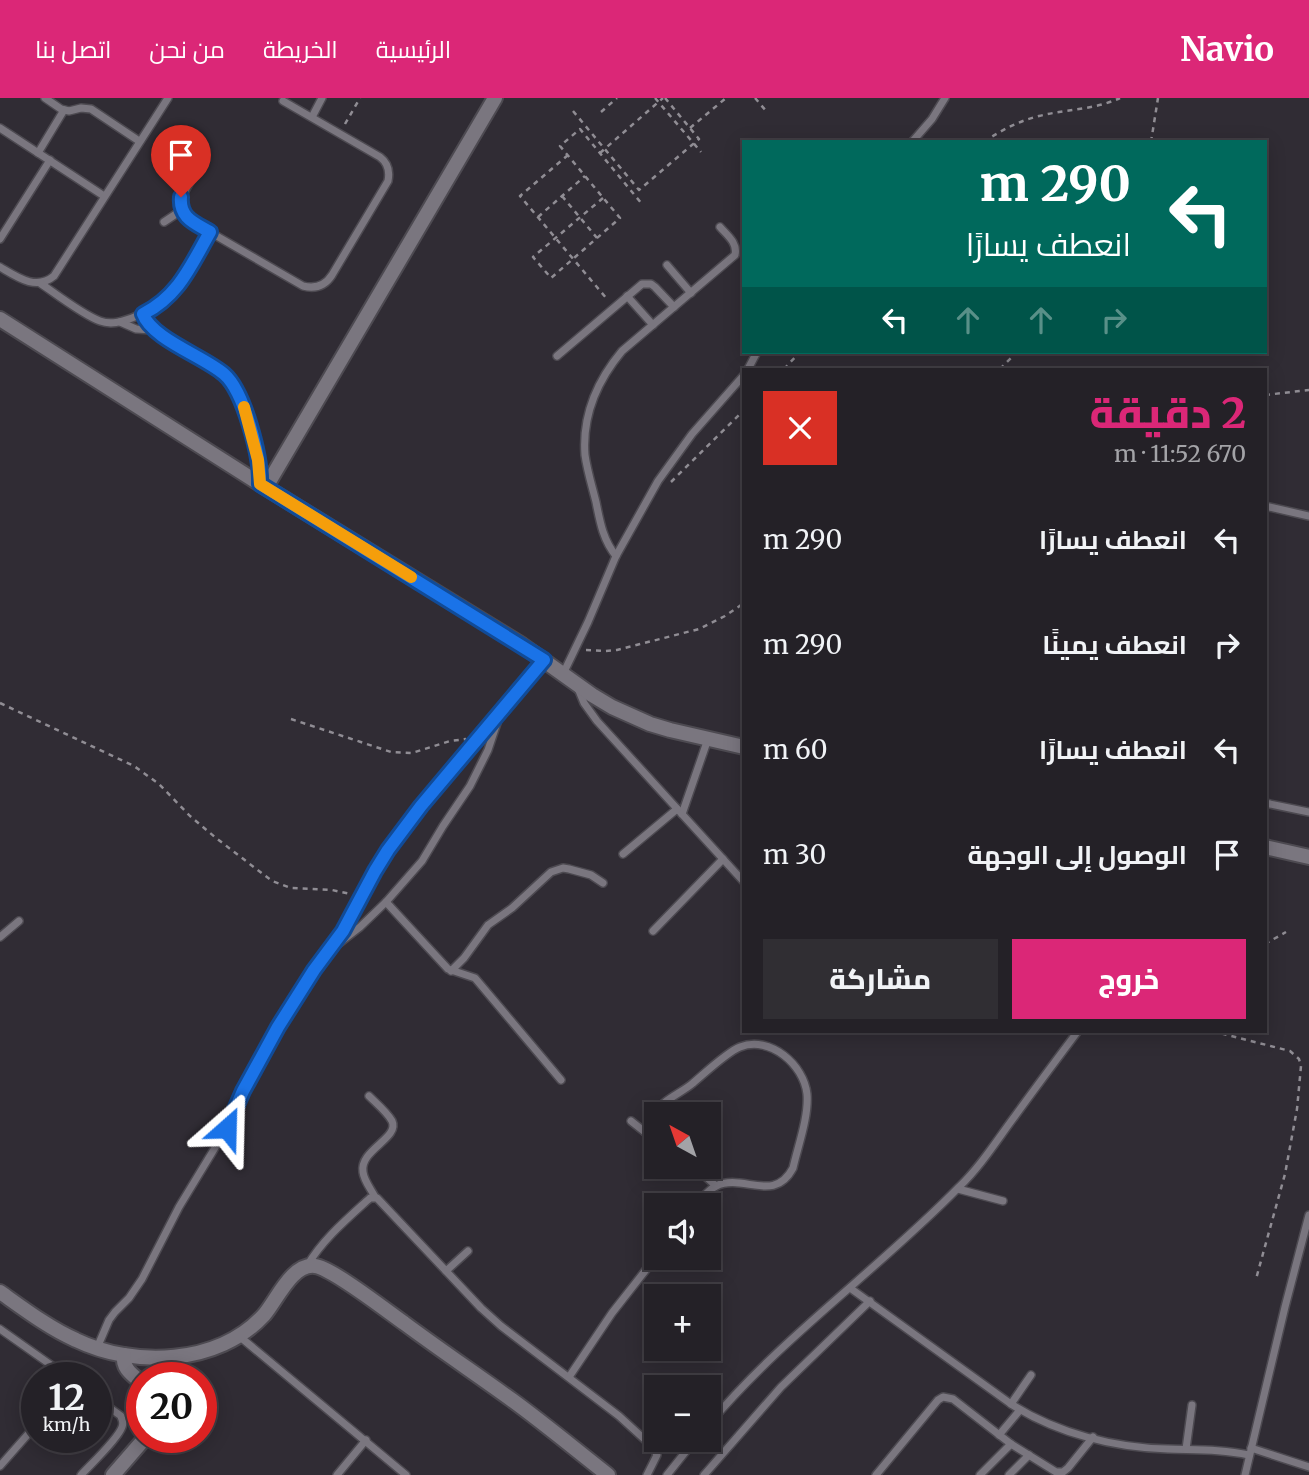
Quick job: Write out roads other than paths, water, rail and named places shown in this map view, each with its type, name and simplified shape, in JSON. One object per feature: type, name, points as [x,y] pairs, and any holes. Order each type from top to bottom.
[{"type":"street","points":[[263,486],[495,98]]},
{"type":"street","points":[[0,318],[263,486],[544,660],[593,695],[631,716],[670,730],[742,747]]},
{"type":"street","points":[[1267,847],[1309,857]]},
{"type":"street","points":[[0,1292],[59,1331],[96,1349],[124,1355],[158,1357],[200,1352],[239,1336],[263,1315],[295,1272],[307,1266],[325,1269],[512,1400],[608,1475]]},
{"type":"street","points":[[124,1355],[126,1369]]},
{"type":"street","points":[[113,1475],[132,1453]]},
{"type":"lane","points":[[45,98],[64,110],[86,108],[96,111],[139,141]]},
{"type":"lane","points":[[86,108],[93,98]]},
{"type":"lane","points":[[40,284],[54,276],[167,98]]},
{"type":"lane","points":[[312,117],[323,98]]},
{"type":"lane","points":[[914,140],[932,119],[945,98]]},
{"type":"lane","points":[[197,171],[181,197],[182,210],[189,220],[303,286],[325,284],[388,181],[388,167],[383,160],[283,100]]},
{"type":"lane","points":[[38,153],[64,110]]},
{"type":"lane","points":[[0,128],[104,196]]},
{"type":"lane","points":[[0,239],[50,160]]},
{"type":"lane","points":[[164,222],[182,210]]},
{"type":"lane","points":[[616,556],[603,536],[585,456],[587,418],[596,391],[609,366],[622,351],[735,255],[734,243],[720,227]]},
{"type":"lane","points":[[0,267],[29,283],[40,284],[93,318],[106,323],[120,322],[143,314],[174,291],[210,232]]},
{"type":"lane","points":[[667,265],[691,293]]},
{"type":"lane","points":[[557,356],[642,284],[655,286],[674,307]]},
{"type":"lane","points":[[627,296],[653,325]]},
{"type":"lane","points":[[143,314],[148,325],[154,330],[217,368],[235,386],[242,401],[263,486]]},
{"type":"lane","points":[[120,322],[136,329],[154,330]]},
{"type":"lane","points":[[742,377],[674,457],[658,481],[616,556],[576,648],[569,678],[590,712],[742,880]]},
{"type":"lane","points":[[1267,506],[1309,516]]},
{"type":"lane","points":[[96,1349],[109,1320],[142,1279],[179,1207],[227,1128],[278,1027],[314,970],[343,931],[375,871],[404,828],[544,660]]},
{"type":"lane","points":[[331,948],[360,927],[422,861],[463,798],[488,750],[501,711]]},
{"type":"lane","points":[[623,854],[680,812],[708,739]]},
{"type":"lane","points":[[1267,803],[1309,812]]},
{"type":"lane","points":[[653,931],[723,859]]},
{"type":"lane","points":[[451,971],[488,925],[512,908],[551,872],[569,869],[591,875],[603,883]]},
{"type":"lane","points":[[386,902],[451,971],[475,978],[561,1080]]},
{"type":"lane","points":[[0,937],[19,921]]},
{"type":"lane","points":[[721,1411],[751,1377],[958,1189],[985,1157],[1077,1033]]},
{"type":"lane","points":[[667,1102],[738,1047],[765,1046],[785,1056],[799,1070],[803,1079],[807,1095],[806,1112],[790,1174],[774,1186],[730,1183],[716,1186],[707,1193]]},
{"type":"lane","points":[[369,1096],[393,1125],[391,1132],[368,1155],[363,1164],[363,1175],[375,1198],[501,1326],[619,1416],[656,1449],[656,1458],[647,1475]]},
{"type":"lane","points":[[631,1121],[644,1131]]},
{"type":"lane","points":[[709,1180],[716,1186]]},
{"type":"lane","points":[[958,1189],[1003,1201]]},
{"type":"lane","points":[[307,1266],[334,1231],[370,1198],[375,1198]]},
{"type":"lane","points":[[1245,1475],[1309,1215]]},
{"type":"lane","points":[[446,1271],[468,1251]]},
{"type":"lane","points":[[569,1377],[645,1270]]},
{"type":"lane","points":[[850,1288],[1020,1410],[1056,1427],[1146,1447],[1250,1452],[1309,1467]]},
{"type":"lane","points":[[704,1475],[781,1387],[870,1301]]},
{"type":"lane","points":[[0,1329],[47,1362]]},
{"type":"lane","points":[[239,1336],[406,1475]]},
{"type":"lane","points":[[1012,1404],[1031,1375]]},
{"type":"lane","points":[[876,1475],[943,1397],[953,1399],[1011,1444],[1054,1471],[1063,1472],[1068,1468],[1093,1437]]},
{"type":"lane","points":[[1186,1449],[1192,1405]]},
{"type":"lane","points":[[112,1410],[121,1416],[122,1425],[112,1441]]},
{"type":"lane","points":[[999,1435],[1020,1410]]},
{"type":"lane","points":[[337,1475],[366,1440]]},
{"type":"lane","points":[[0,1466],[21,1442]]},
{"type":"lane","points":[[980,1475],[1011,1444]]},
{"type":"lane","points":[[667,1475],[685,1452]]},
{"type":"lane","points":[[81,1475],[101,1453]]},
{"type":"lane","points":[[1009,1475],[1029,1455]]}]
